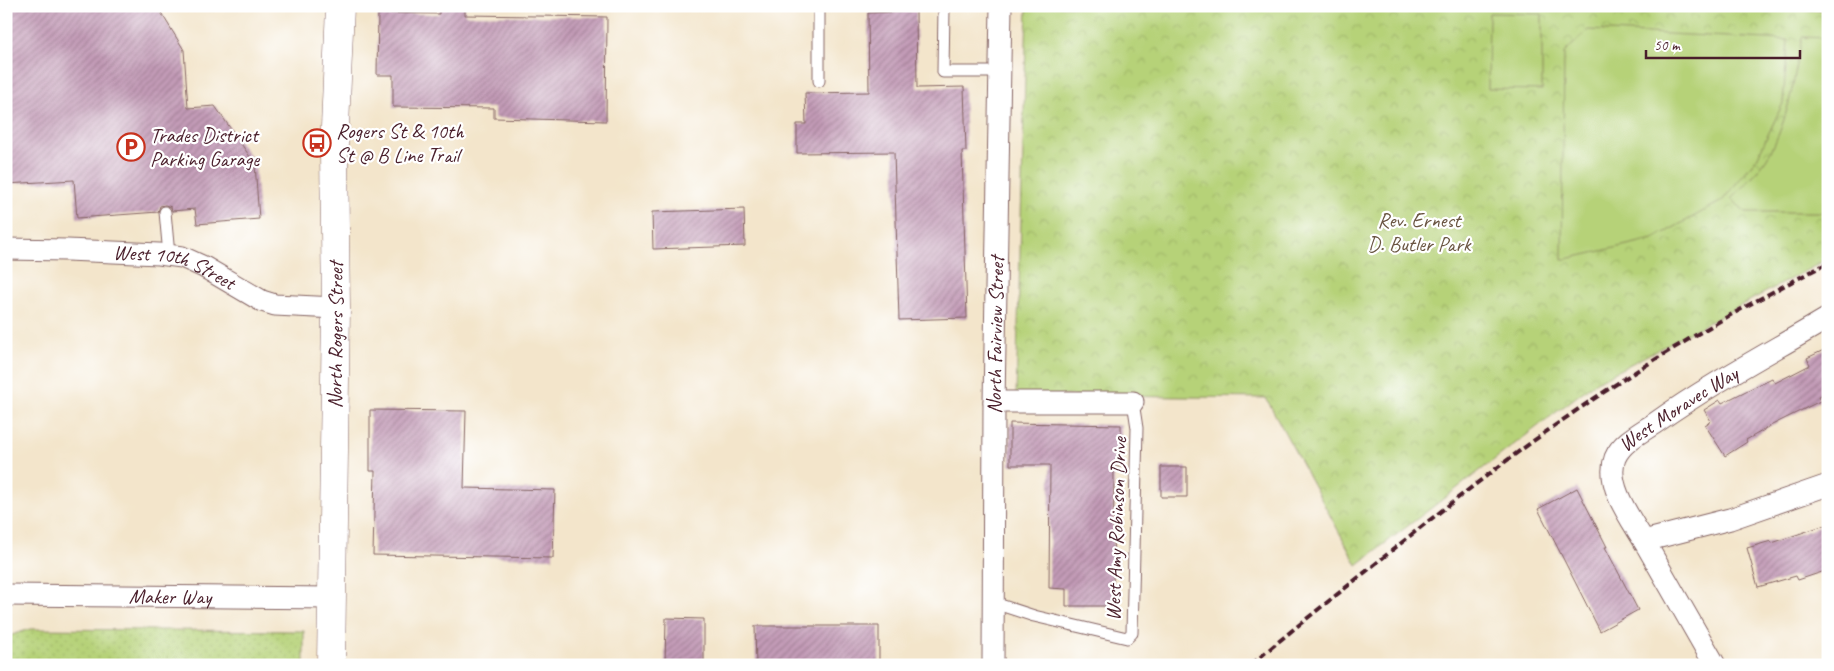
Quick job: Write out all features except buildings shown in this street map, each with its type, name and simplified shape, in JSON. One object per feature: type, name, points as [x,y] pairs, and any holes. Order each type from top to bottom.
[{"type":"street","name":"North Rogers Street","points":[[331,665],[336,308],[334,152],[340,6]]},
{"type":"street","name":"North Fairview Street","points":[[993,665],[994,402],[1001,6]]},
{"type":"street","name":"West 10th Street","points":[[6,249],[66,250],[182,257],[195,262],[262,301],[275,305],[336,308]]},
{"type":"street","name":"West Moravec Way","points":[[1715,665],[1613,486],[1615,457],[1625,443],[1694,396],[1828,318]]},
{"type":"street","points":[[994,402],[1133,402]]},
{"type":"street","points":[[1644,541],[1730,519],[1828,485]]},
{"type":"street","name":"Maker Way","points":[[6,595],[333,598]]},
{"type":"lane","points":[[819,6],[819,81]]},
{"type":"lane","points":[[944,8],[943,72],[999,72]]},
{"type":"lane","points":[[165,212],[169,255]]},
{"type":"lane","name":"West Amy Robinson Drive","points":[[994,603],[1034,616],[1127,638],[1132,633],[1137,428],[1133,402]]},
{"type":"green space","name":"Rev. Ernest D. Butler Park","points":[[1027,6],[1450,6],[1828,10],[1828,259],[1593,384],[1357,565],[1266,398],[1016,395]]},
{"type":"green space","points":[[1489,13],[1542,14],[1542,90],[1488,89]]},
{"type":"green space","points":[[1588,30],[1788,40],[1783,103],[1757,158],[1722,201],[1653,239],[1562,260],[1564,53]]},
{"type":"green space","points":[[1802,37],[1828,38],[1828,212],[1746,212],[1731,199],[1760,167],[1770,153],[1780,132],[1788,106]]},
{"type":"green space","points":[[30,629],[304,631],[304,665],[8,665],[9,636]]},
{"type":"railway","points":[[1251,665],[1453,502],[1568,416],[1682,343],[1828,263]]},
{"type":"place","name":"Rogers St & 10th St @ B Line Trail","points":[[317,143]]},
{"type":"place","name":"Trades District Parking Garage","points":[[131,147]]}]
